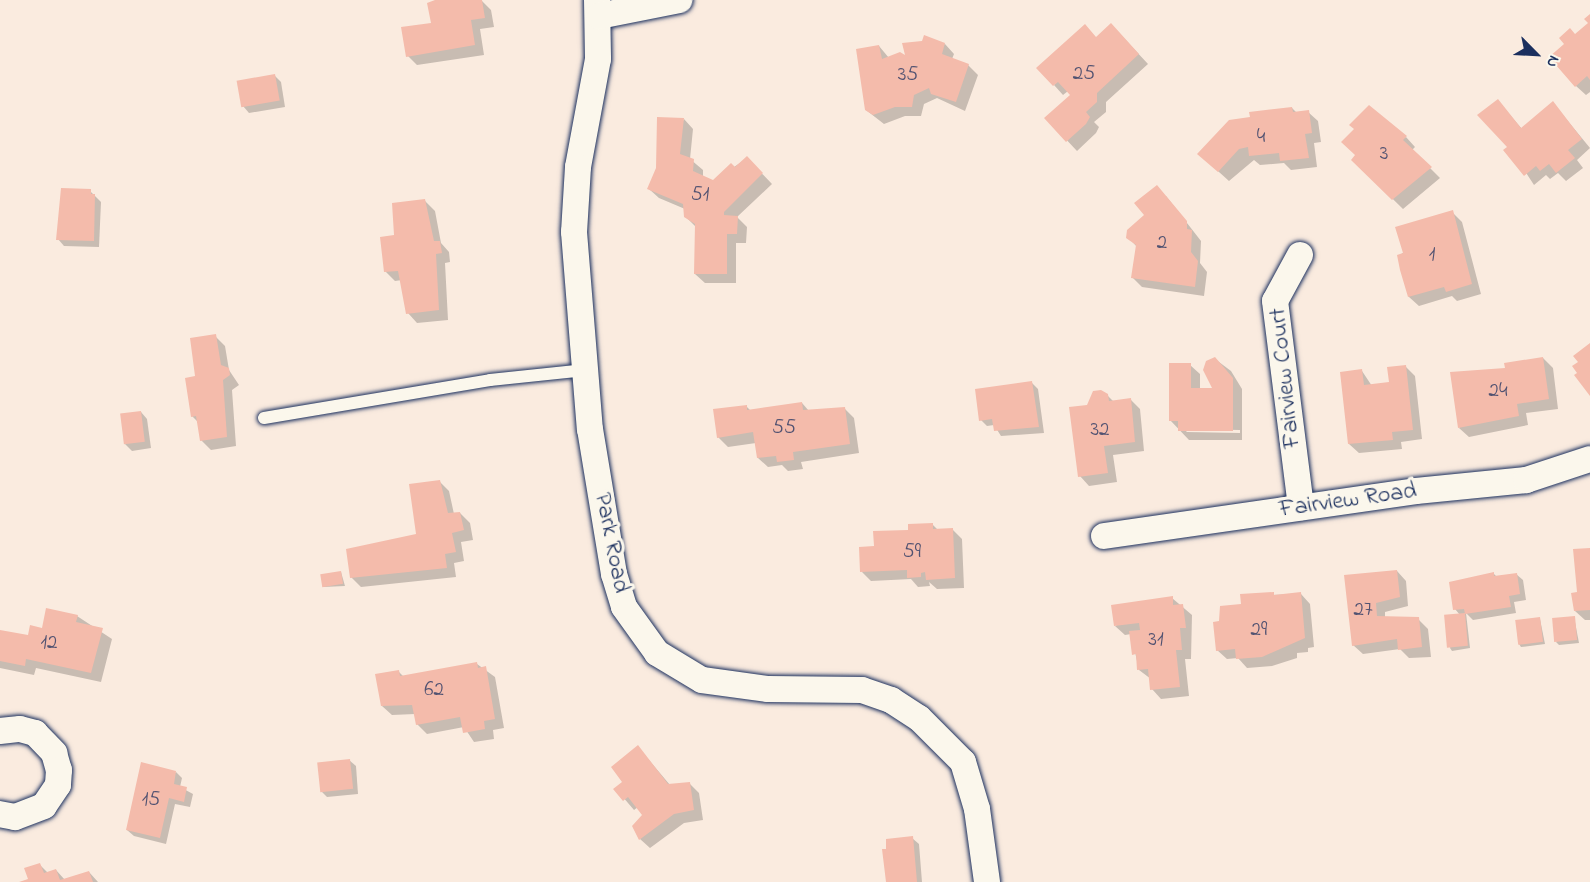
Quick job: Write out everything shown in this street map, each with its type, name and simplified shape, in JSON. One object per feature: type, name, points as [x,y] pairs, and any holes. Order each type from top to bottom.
[{"type":"street","points":[[598,8],[680,0]]},
{"type":"street","name":"Park Road","points":[[598,8],[598,59],[578,167],[574,232],[590,429],[614,574],[624,607],[639,633],[657,653],[702,680],[768,689],[862,690],[891,700],[919,718],[963,762],[977,809],[987,882]]},
{"type":"street","name":"Fairview Court","points":[[1300,255],[1275,301],[1301,507]]},
{"type":"street","name":"Fairview Road","points":[[1104,536],[1301,507],[1526,480],[1590,459]]},
{"type":"street","points":[[0,731],[20,729],[35,733],[54,753],[59,770],[58,785],[44,806],[15,817],[0,814]]},
{"type":"lane","points":[[264,418],[490,381],[585,370]]},
{"type":"building","points":[[435,0],[482,0],[485,18],[471,20],[475,45],[406,57],[401,27],[431,23],[427,3]]},
{"type":"building","points":[[1590,14],[1590,80],[1587,76],[1575,87],[1549,57],[1564,44],[1559,38],[1570,28],[1575,34],[1588,23],[1584,19]]},
{"type":"building","points":[[1111,23],[1139,54],[1097,93],[1097,102],[1086,112],[1090,117],[1086,124],[1066,142],[1044,118],[1070,95],[1058,82],[1053,86],[1036,68],[1085,24],[1096,37]]},
{"type":"building","points":[[924,35],[945,43],[942,54],[969,64],[956,102],[931,94],[929,88],[914,95],[912,107],[895,107],[873,115],[865,110],[856,49],[879,45],[882,59],[900,52],[905,55],[902,43],[922,41]]},
{"type":"building","points":[[275,74],[280,101],[241,107],[237,81]]},
{"type":"building","points":[[1498,99],[1521,128],[1553,101],[1582,139],[1568,150],[1575,158],[1556,173],[1549,164],[1540,171],[1536,166],[1524,176],[1503,150],[1507,147],[1477,115]]},
{"type":"building","points":[[1369,105],[1407,136],[1403,140],[1432,167],[1392,200],[1351,160],[1355,155],[1341,142],[1354,129],[1349,125]]},
{"type":"building","points":[[1292,107],[1293,112],[1309,110],[1312,133],[1305,134],[1309,158],[1280,161],[1279,153],[1249,156],[1248,147],[1239,149],[1218,172],[1197,154],[1229,120],[1250,117],[1249,112]]},
{"type":"building","points":[[657,117],[684,118],[680,154],[694,159],[693,171],[713,180],[731,163],[735,167],[747,156],[763,173],[724,212],[724,215],[738,216],[737,234],[727,234],[727,274],[694,274],[695,224],[684,217],[683,204],[647,189],[656,168]]},
{"type":"building","points":[[1157,185],[1187,221],[1187,229],[1192,230],[1191,252],[1198,261],[1195,287],[1131,278],[1136,245],[1126,238],[1127,230],[1144,215],[1134,203]]},
{"type":"building","points":[[61,188],[91,189],[91,194],[95,194],[94,241],[56,240]]},
{"type":"building","points":[[425,199],[434,241],[440,241],[442,253],[436,254],[439,310],[406,314],[398,271],[384,272],[380,237],[394,235],[392,203]]},
{"type":"building","points":[[1453,210],[1472,284],[1446,292],[1444,287],[1408,297],[1397,255],[1403,253],[1395,227]]},
{"type":"building","points":[[216,334],[221,365],[229,368],[230,375],[223,380],[227,437],[200,441],[196,416],[191,417],[185,378],[195,376],[190,338]]},
{"type":"building","points":[[1590,343],[1590,396],[1574,375],[1577,373],[1572,366],[1578,362],[1573,356]]},
{"type":"building","points":[[1215,357],[1233,378],[1233,431],[1178,431],[1178,421],[1169,421],[1169,363],[1191,363],[1191,388],[1212,388],[1203,370],[1206,361]]},
{"type":"building","points":[[1543,357],[1549,399],[1517,404],[1519,416],[1458,428],[1450,372],[1505,368],[1504,363]]},
{"type":"building","points":[[1406,365],[1413,430],[1392,432],[1393,440],[1348,444],[1340,372],[1362,369],[1364,385],[1389,382],[1387,367]]},
{"type":"building","points":[[1032,381],[1039,427],[994,431],[992,419],[979,421],[975,389]]},
{"type":"building","points":[[1101,390],[1108,394],[1109,401],[1131,398],[1135,442],[1104,446],[1108,473],[1078,477],[1069,407],[1087,405],[1093,391]]},
{"type":"building","points":[[802,402],[803,410],[845,407],[850,444],[793,452],[794,460],[777,462],[776,456],[757,458],[753,432],[717,438],[713,409],[747,405],[747,410]]},
{"type":"building","points":[[141,411],[145,442],[124,444],[120,414]]},
{"type":"building","points":[[440,480],[448,513],[460,512],[464,530],[452,533],[456,552],[445,554],[447,568],[350,578],[346,549],[416,534],[409,484]]},
{"type":"building","points":[[933,523],[933,529],[953,528],[955,578],[926,580],[925,572],[921,573],[921,577],[907,578],[907,570],[860,572],[859,547],[874,546],[873,531],[908,530],[908,524]]},
{"type":"building","points":[[1590,548],[1590,610],[1574,611],[1571,593],[1577,592],[1573,549]]},
{"type":"building","points":[[1397,570],[1400,597],[1376,603],[1377,616],[1419,617],[1422,647],[1398,650],[1397,639],[1352,646],[1344,575]]},
{"type":"building","points":[[341,571],[343,584],[322,587],[320,574]]},
{"type":"building","points":[[1494,572],[1494,576],[1517,573],[1520,594],[1509,596],[1511,607],[1465,614],[1464,609],[1453,610],[1449,582]]},
{"type":"building","points":[[1274,592],[1274,595],[1301,592],[1305,638],[1262,657],[1236,659],[1235,649],[1216,651],[1213,622],[1219,621],[1220,606],[1241,604],[1240,594]]},
{"type":"building","points":[[1173,596],[1173,605],[1183,604],[1186,628],[1180,628],[1182,650],[1176,650],[1180,687],[1150,690],[1148,669],[1137,670],[1136,654],[1132,655],[1129,631],[1140,630],[1139,623],[1114,626],[1111,605]]},
{"type":"building","points":[[46,608],[78,615],[76,622],[103,628],[91,673],[26,659],[25,666],[0,661],[0,630],[28,635],[30,625],[42,628]]},
{"type":"building","points":[[1465,613],[1468,646],[1447,648],[1444,615]]},
{"type":"building","points":[[1575,616],[1577,640],[1554,642],[1552,618]]},
{"type":"building","points":[[1540,617],[1543,642],[1518,645],[1515,620]]},
{"type":"building","points":[[477,662],[478,668],[486,666],[495,719],[484,721],[485,729],[463,733],[460,717],[416,725],[412,705],[381,706],[375,674],[399,670],[400,676]]},
{"type":"building","points":[[638,745],[668,784],[690,782],[694,810],[674,814],[639,840],[632,826],[642,815],[628,797],[623,801],[613,789],[622,782],[611,767]]},
{"type":"building","points":[[350,759],[353,789],[320,792],[317,762]]},
{"type":"building","points":[[141,762],[176,771],[174,784],[187,787],[184,802],[169,798],[160,838],[126,830]]},
{"type":"building","points":[[913,836],[917,882],[886,882],[882,849],[886,849],[886,839]]},
{"type":"building","points":[[40,863],[44,873],[56,869],[60,880],[89,871],[93,882],[19,882],[28,879],[24,868]]}]
